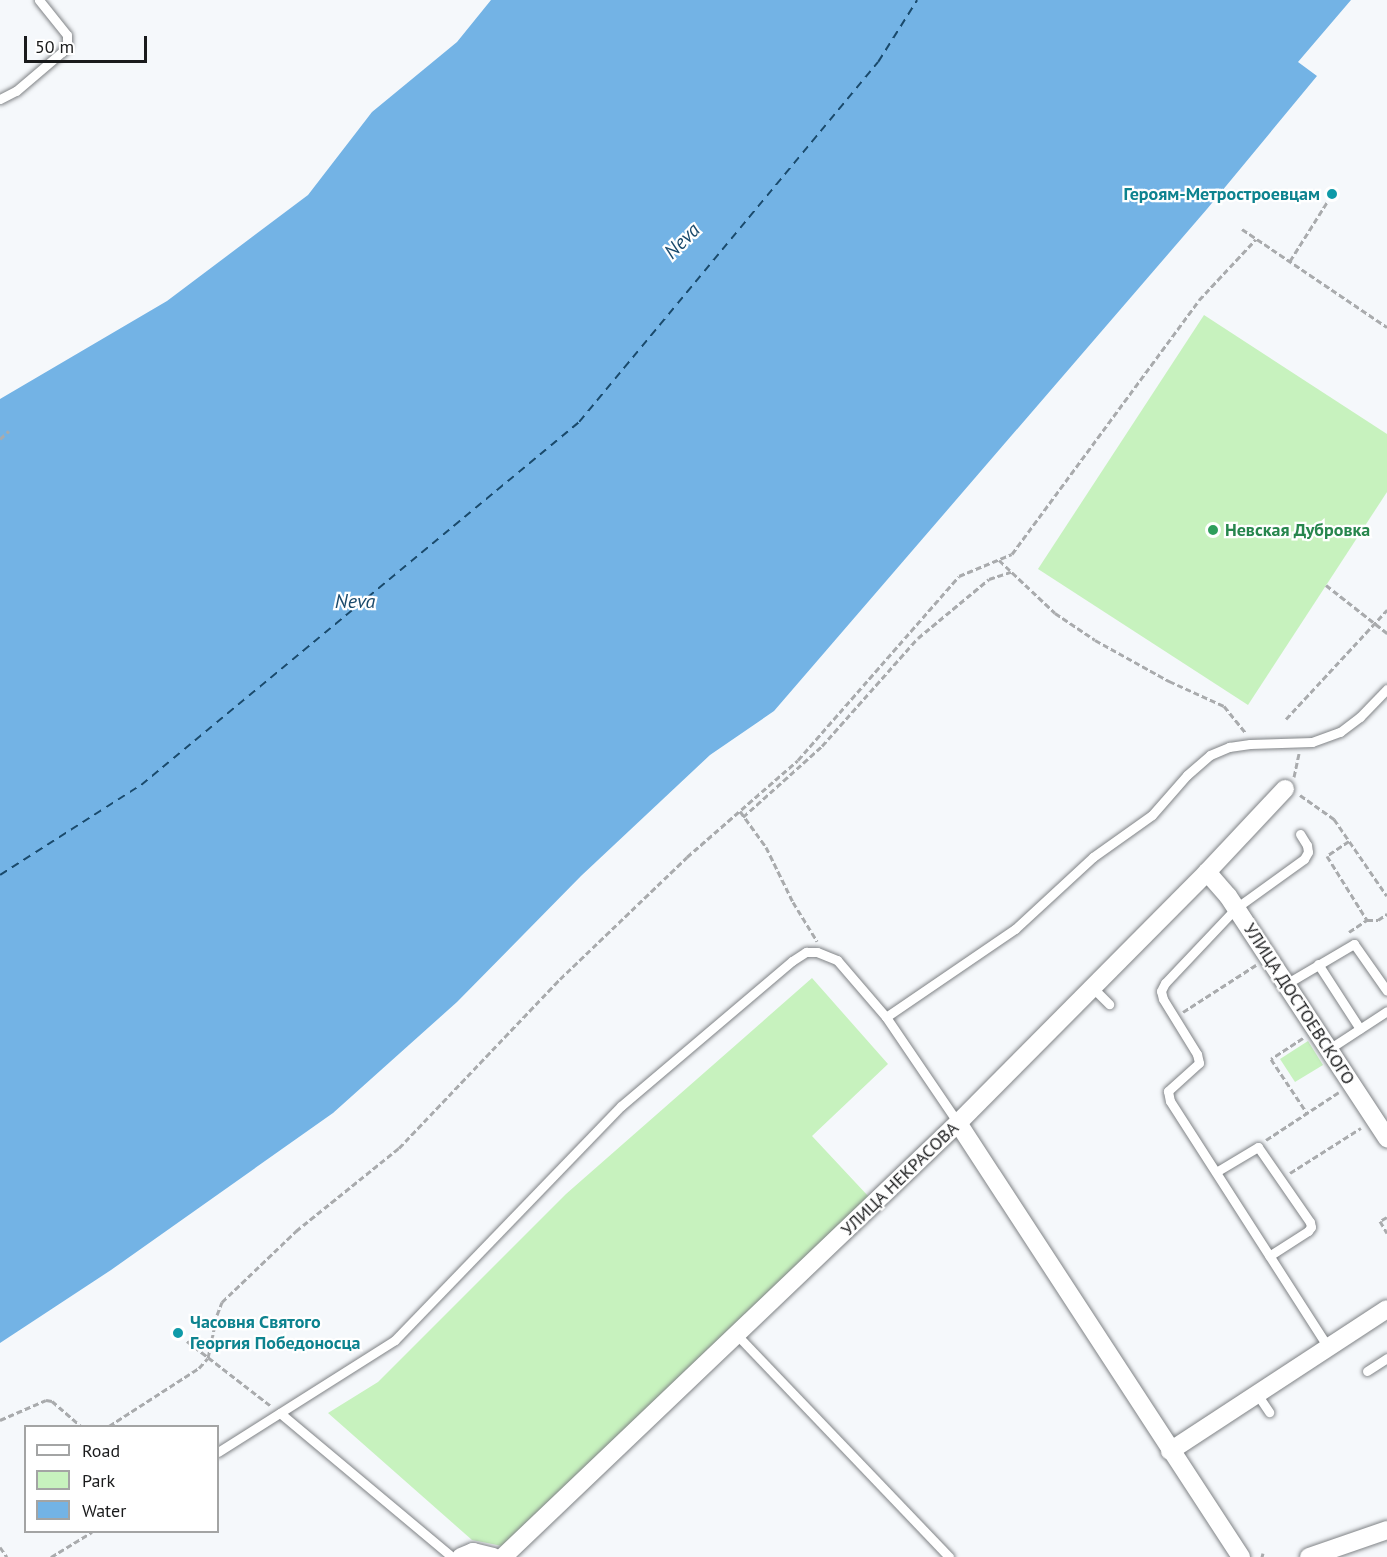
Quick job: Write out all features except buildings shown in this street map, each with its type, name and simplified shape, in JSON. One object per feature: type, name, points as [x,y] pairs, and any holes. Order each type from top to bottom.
[{"type":"street","name":"УЛИЦА НЕКРАСОВА","points":[[503,1557],[958,1123],[1292,789]]},
{"type":"street","name":"УЛИЦА ДОСТОЕВСКОГО","points":[[1207,872],[1236,908],[1382,1128]]},
{"type":"street","points":[[958,1123],[1241,1557]]},
{"type":"street","points":[[1170,1451],[1387,1309]]},
{"type":"street","points":[[1309,1557],[1387,1530]]},
{"type":"street","points":[[461,1557],[473,1552],[493,1557]]},
{"type":"lane","points":[[0,99],[16,91],[62,52],[67,44],[68,35],[39,0]]},
{"type":"lane","points":[[886,1017],[1015,929],[1092,857],[1152,815],[1187,775],[1210,755],[1229,747],[1312,742],[1350,726],[1387,689]]},
{"type":"lane","points":[[1300,834],[1307,845],[1308,852],[1304,859],[1236,908],[1165,983],[1161,991],[1162,999],[1197,1054],[1199,1063],[1168,1091],[1170,1101],[1328,1347]]},
{"type":"lane","points":[[1286,984],[1354,944],[1387,991]]},
{"type":"lane","points":[[219,1451],[395,1340],[621,1106],[792,961],[806,952],[828,955],[837,960],[886,1017],[958,1123]]},
{"type":"lane","points":[[1318,964],[1360,1029]]},
{"type":"lane","points":[[1093,988],[1109,1004]]},
{"type":"lane","points":[[1329,1049],[1387,1011]]},
{"type":"lane","points":[[1216,1172],[1258,1147],[1281,1178],[1311,1227],[1269,1256]]},
{"type":"lane","points":[[737,1335],[949,1557]]},
{"type":"lane","points":[[1367,1371],[1387,1358]]},
{"type":"lane","points":[[1257,1394],[1269,1412]]},
{"type":"lane","points":[[280,1413],[452,1557]]},
{"type":"path","points":[[1290,261],[1329,199]]},
{"type":"path","points":[[1242,229],[1387,327]]},
{"type":"path","points":[[111,1425],[199,1368],[208,1358],[222,1302],[296,1231],[399,1148],[560,979],[687,857],[798,760],[959,576],[1012,554],[1199,300],[1256,239]]},
{"type":"path","points":[[0,439],[9,431]]},
{"type":"path","points":[[999,560],[1038,599],[1095,640],[1169,681],[1224,706],[1254,744]]},
{"type":"path","points":[[743,817],[822,746],[918,638],[989,579],[1011,572]]},
{"type":"path","points":[[1326,585],[1387,633]]},
{"type":"path","points":[[1286,719],[1387,610]]},
{"type":"path","points":[[1300,743],[1292,789],[1334,819],[1387,896]]},
{"type":"path","points":[[740,811],[766,847],[806,926],[828,955]]},
{"type":"path","points":[[1349,841],[1327,856],[1367,920]]},
{"type":"path","points":[[1347,933],[1367,920],[1378,920],[1387,914]]},
{"type":"path","points":[[1174,1018],[1268,957]]},
{"type":"path","points":[[1307,1113],[1271,1059],[1316,1030]]},
{"type":"path","points":[[1258,1147],[1352,1084]]},
{"type":"path","points":[[1281,1178],[1382,1128]]},
{"type":"path","points":[[1387,1217],[1380,1221],[1387,1233]]},
{"type":"path","points":[[187,1341],[280,1413]]},
{"type":"path","points":[[0,1420],[46,1400],[52,1401],[80,1425]]},
{"type":"path","points":[[51,1557],[90,1533]]},
{"type":"path","points":[[0,1547],[7,1557]]},
{"type":"green space","name":"Невская Дубровка","points":[[1204,315],[1387,434],[1387,492],[1248,705],[1038,569]]},
{"type":"green space","points":[[812,978],[888,1064],[812,1136],[869,1197],[502,1546],[472,1540],[328,1413],[378,1382],[566,1194]]},
{"type":"green space","points":[[1308,1041],[1323,1065],[1295,1082],[1280,1059]]},
{"type":"water","name":"Neva","points":[[491,0],[1351,0],[1298,62],[1317,76],[1207,209],[774,711],[710,755],[581,876],[457,1002],[333,1113],[111,1270],[0,1343],[0,399],[167,301],[308,195],[372,112],[457,42]]},
{"type":"ferry route","points":[[0,875],[141,785],[579,422],[878,62],[917,0]]},
{"type":"place","name":"Героям-Метростроевцам","points":[[1332,194]]},
{"type":"place","name":"Невская Дубровка","points":[[1213,530]]},
{"type":"place","name":"Часовня Святого Георгия Победоносца","points":[[178,1333]]}]
